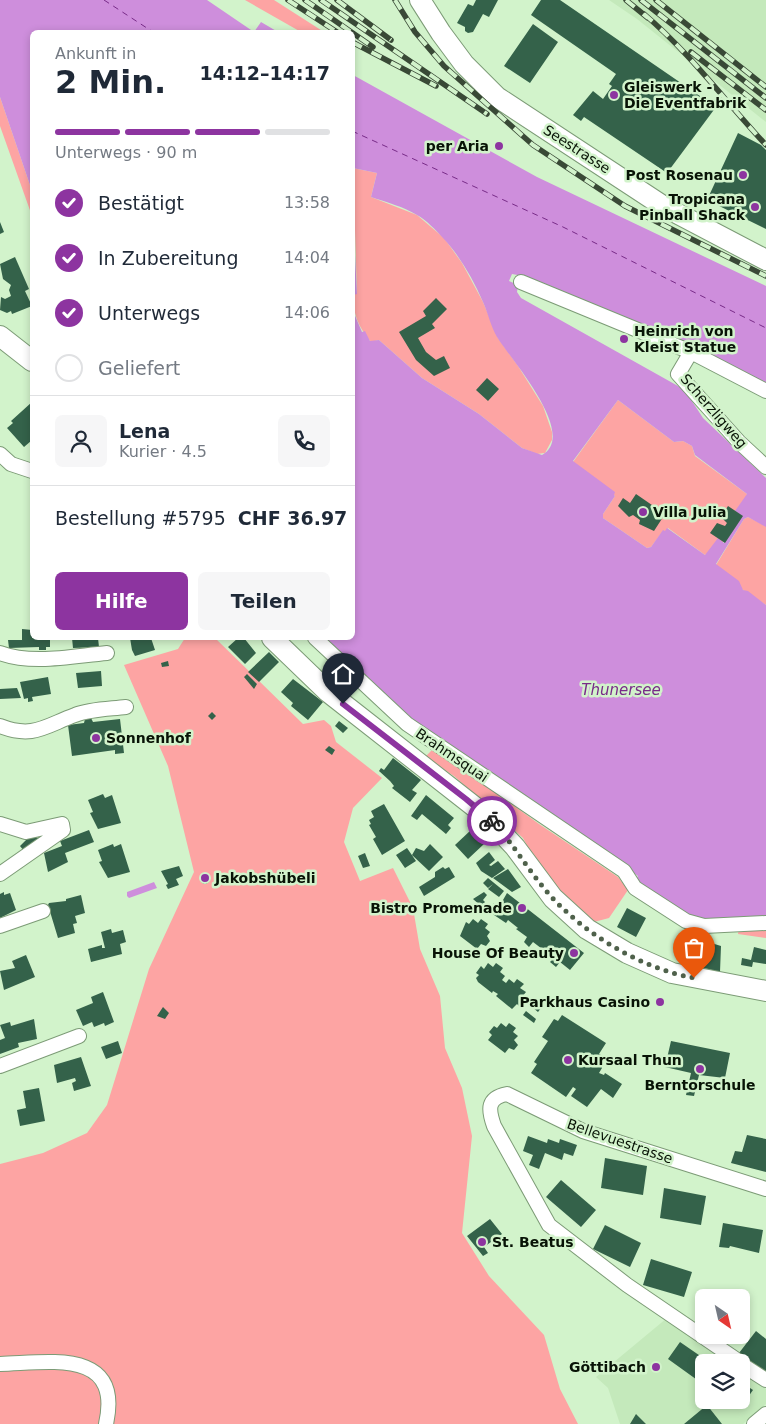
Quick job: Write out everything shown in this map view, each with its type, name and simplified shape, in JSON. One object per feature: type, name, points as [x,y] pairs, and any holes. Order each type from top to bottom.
[{"type":"main road","name":"Seestrasse","points":[[420,0],[464,64],[497,97],[663,206],[766,260]]},
{"type":"main road","points":[[0,336],[30,359]]},
{"type":"main road","points":[[274,640],[328,692],[485,815],[515,847],[553,898],[587,929],[628,953],[672,973],[766,991]]},
{"type":"street","points":[[521,282],[691,352],[766,392]]},
{"type":"street","name":"Scherzligweg","points":[[691,352],[678,374],[739,442],[766,467]]},
{"type":"street","points":[[0,454],[11,464],[30,471]]},
{"type":"street","name":"Brahmsquai","points":[[317,640],[408,724],[624,871],[635,888],[671,912],[686,921],[704,926],[766,923]]},
{"type":"street","points":[[0,653],[10,657],[34,659],[107,653]]},
{"type":"street","points":[[0,726],[14,732],[34,731],[44,729],[76,714],[126,707]]},
{"type":"street","points":[[0,824],[26,832],[62,824],[63,830],[0,874]]},
{"type":"street","points":[[0,926],[43,911]]},
{"type":"street","points":[[0,1066],[79,1036]]},
{"type":"street","name":"Bellevuestrasse","points":[[727,1354],[627,1285],[549,1225],[494,1126],[489,1111],[490,1104],[494,1099],[507,1094],[583,1131],[766,1189]]},
{"type":"street","points":[[0,1364],[73,1362],[90,1368],[105,1386],[108,1400],[106,1424]]},
{"type":"street","name":"Bellevuestrasse","points":[[750,1370],[766,1380]]},
{"type":"shaded area","points":[[245,0],[274,0],[321,30],[298,30]]},
{"type":"shaded area","points":[[609,0],[766,0],[766,122],[637,19]]},
{"type":"shaded area","points":[[0,97],[30,185],[30,210],[0,126]]},
{"type":"shaded area","points":[[355,168],[377,173],[371,197],[417,215],[444,238],[462,263],[483,302],[498,338],[543,406],[552,432],[552,440],[545,453],[537,454],[522,448],[479,414],[422,378],[379,340],[371,342],[355,314],[355,294],[357,293]]},
{"type":"shaded area","points":[[618,400],[674,442],[683,441],[692,446],[695,456],[747,494],[742,514],[734,530],[722,543],[705,555],[668,528],[665,532],[663,531],[651,547],[647,548],[603,518],[603,514],[615,496],[573,462]]},
{"type":"shaded area","points":[[748,517],[766,526],[766,605],[743,590],[716,565],[744,519]]},
{"type":"shaded area","points":[[184,640],[217,640],[303,724],[324,720],[331,726],[336,742],[382,778],[353,808],[344,842],[360,881],[393,868],[413,908],[420,949],[440,996],[445,1048],[462,1088],[472,1136],[462,1233],[489,1276],[544,1335],[560,1389],[578,1424],[0,1424],[0,1164],[43,1153],[87,1133],[107,1105],[149,969],[194,872],[168,766],[124,665],[178,649]]},
{"type":"shaded area","points":[[434,748],[539,824],[618,877],[628,890],[609,918],[594,922],[568,903],[540,870],[523,838],[454,776],[425,757]]},
{"type":"shaded area","points":[[739,928],[766,928],[766,938],[738,934]]},
{"type":"shaded area","name":"Göttibach","points":[[667,1318],[695,1338],[695,1344],[704,1344],[718,1354],[695,1354],[695,1409],[750,1409],[750,1377],[766,1389],[766,1404],[743,1424],[620,1424],[608,1388],[596,1377]]},
{"type":"water","points":[[0,0],[207,0],[251,30],[30,30],[30,185],[0,97]]},
{"type":"water","points":[[261,22],[275,30],[255,30]]},
{"type":"water","name":"Thunersee","points":[[355,76],[537,177],[766,286],[766,383],[691,344],[523,276],[512,274],[509,281],[518,285],[517,292],[521,298],[686,392],[703,418],[766,478],[766,527],[748,517],[744,519],[716,564],[739,581],[743,590],[748,591],[766,605],[766,918],[693,920],[635,881],[638,876],[436,739],[407,716],[324,640],[355,640],[355,316],[362,332],[365,331],[370,341],[379,340],[422,378],[479,414],[522,448],[542,455],[551,445],[552,431],[547,414],[538,396],[497,337],[483,302],[466,268],[455,252],[427,222],[401,207],[371,197],[377,173],[355,168]],"holes":[[[618,400],[674,442],[683,441],[692,446],[695,455],[747,494],[735,511],[742,516],[724,543],[718,538],[705,555],[667,528],[665,531],[663,530],[651,547],[647,548],[603,518],[603,514],[615,496],[615,492],[573,461]]]},
{"type":"water","points":[[355,255],[357,294],[355,294]]},
{"type":"water","points":[[154,882],[157,888],[129,898],[127,896],[127,892]]},
{"type":"building","points":[[476,0],[498,0],[489,17],[483,14],[473,32],[468,33],[465,31],[465,27],[457,23],[468,4],[473,6]]},
{"type":"building","points":[[541,0],[560,0],[716,107],[667,173],[584,117],[581,121],[573,115],[593,91],[603,99],[612,86],[609,84],[616,74],[531,15]]},
{"type":"building","points":[[533,24],[558,42],[530,83],[504,66]]},
{"type":"building","name":"Post Rosenau","points":[[738,133],[761,145],[766,150],[766,229],[707,200]]},
{"type":"building","points":[[0,222],[4,232],[0,234]]},
{"type":"building","points":[[15,257],[29,289],[25,291],[30,302],[30,307],[12,314],[11,311],[7,313],[0,310],[1,297],[5,299],[11,296],[9,290],[11,285],[3,279],[0,264]]},
{"type":"building","points":[[436,298],[447,309],[432,324],[435,328],[418,338],[426,352],[436,360],[444,356],[450,368],[434,376],[416,360],[399,332],[426,316],[423,311]]},
{"type":"building","points":[[487,378],[499,389],[488,401],[476,390]]},
{"type":"building","points":[[30,404],[30,442],[24,447],[7,428],[13,423],[11,421]]},
{"type":"building","name":"Villa Julia","points":[[636,494],[665,514],[654,531],[639,524],[640,520],[633,515],[629,517],[618,506],[623,498],[630,503]]},
{"type":"building","points":[[728,506],[743,516],[725,543],[710,533],[717,523],[725,526],[727,523],[721,517]]},
{"type":"building","points":[[22,629],[30,630],[30,640],[50,640],[50,647],[46,647],[46,650],[39,650],[39,647],[9,648],[8,640],[22,640]]},
{"type":"building","points":[[72,640],[98,640],[99,647],[73,648]]},
{"type":"building","points":[[130,640],[152,640],[155,650],[135,656]]},
{"type":"building","points":[[236,640],[246,640],[256,653],[245,664],[228,647]]},
{"type":"building","points":[[269,652],[279,662],[259,682],[248,672]]},
{"type":"building","points":[[168,661],[169,666],[162,667],[161,663]]},
{"type":"building","points":[[101,671],[102,686],[78,688],[76,673]]},
{"type":"building","points":[[247,674],[257,684],[254,689],[244,677]]},
{"type":"building","points":[[48,677],[51,694],[32,697],[33,701],[28,702],[28,698],[24,699],[20,682]]},
{"type":"building","points":[[293,679],[323,702],[308,720],[291,706],[293,703],[281,692]]},
{"type":"building","points":[[17,688],[21,698],[0,699],[0,689]]},
{"type":"building","points":[[212,712],[216,716],[212,720],[208,716]]},
{"type":"building","name":"Sonnenhof","points":[[91,718],[93,722],[120,719],[124,753],[115,754],[115,750],[72,756],[68,725],[84,723],[85,719]]},
{"type":"building","points":[[339,721],[348,728],[343,733],[335,726]]},
{"type":"building","points":[[329,746],[335,750],[332,755],[325,750]]},
{"type":"building","points":[[393,758],[421,780],[412,790],[417,793],[410,802],[392,788],[394,786],[379,771],[381,768],[384,770]]},
{"type":"building","points":[[103,794],[105,798],[112,795],[121,823],[98,829],[90,813],[93,812],[88,800]]},
{"type":"building","points":[[426,795],[454,818],[448,825],[451,828],[446,834],[422,814],[417,820],[411,816]]},
{"type":"building","points":[[384,804],[405,841],[382,855],[373,839],[376,837],[369,825],[371,824],[369,820],[374,817],[371,811]]},
{"type":"building","points":[[477,828],[486,837],[481,841],[484,844],[468,859],[455,845],[471,830],[473,832]]},
{"type":"building","points":[[89,830],[94,842],[65,853],[68,862],[48,872],[44,853],[62,846],[60,841]]},
{"type":"building","points":[[30,836],[39,838],[24,851],[20,846]]},
{"type":"building","points":[[113,844],[114,847],[121,844],[130,872],[108,878],[99,862],[102,861],[98,850]]},
{"type":"building","points":[[430,844],[443,857],[429,871],[412,855],[416,848],[424,851]]},
{"type":"building","points":[[407,848],[416,861],[405,868],[396,855]]},
{"type":"building","points":[[489,852],[495,860],[489,865],[491,866],[498,861],[505,869],[492,878],[481,871],[476,863]]},
{"type":"building","points":[[365,853],[370,866],[363,868],[358,856]]},
{"type":"building","points":[[179,866],[183,876],[176,879],[179,885],[168,889],[166,885],[168,884],[161,871]]},
{"type":"building","points":[[443,867],[445,869],[449,867],[455,877],[424,896],[419,887],[435,877],[435,872]]},
{"type":"building","points":[[508,869],[521,887],[512,892],[493,878]]},
{"type":"building","name":"Jakobshübeli","points":[[205,874],[210,879],[205,884],[200,879]]},
{"type":"building","points":[[488,878],[504,891],[499,897],[488,889],[493,884],[488,888],[483,883]]},
{"type":"building","points":[[4,892],[4,895],[10,893],[16,910],[0,918],[0,894]]},
{"type":"building","points":[[484,892],[487,895],[483,900],[485,902],[481,906],[473,899]]},
{"type":"building","points":[[507,893],[584,953],[570,970],[560,962],[556,967],[550,962],[554,958],[533,942],[529,947],[524,942],[527,937],[516,929],[518,928],[508,920],[506,923],[488,911],[494,903],[499,907]]},
{"type":"building","points":[[81,895],[85,913],[75,916],[77,923],[73,924],[75,933],[58,938],[49,903],[66,901],[66,899]]},
{"type":"building","points":[[627,908],[646,918],[636,937],[617,927]]},
{"type":"building","points":[[473,919],[478,923],[481,919],[488,924],[485,928],[490,932],[487,936],[490,941],[486,946],[481,944],[477,949],[460,936],[466,922],[469,924]]},
{"type":"building","points":[[111,929],[112,933],[123,930],[126,942],[120,944],[122,954],[91,962],[88,949],[102,945],[102,948],[105,948],[101,932]]},
{"type":"building","points":[[695,938],[721,946],[720,972],[688,964]]},
{"type":"building","points":[[754,947],[766,950],[766,964],[753,962],[752,967],[741,965],[742,958],[751,960]]},
{"type":"building","points":[[26,955],[35,977],[4,990],[0,971],[15,968],[12,961]]},
{"type":"building","points":[[488,963],[493,967],[496,963],[503,968],[500,972],[505,976],[502,980],[506,983],[509,979],[514,983],[517,979],[524,984],[520,988],[526,992],[519,1006],[517,1004],[512,1009],[496,996],[498,994],[493,991],[492,993],[478,982],[476,978],[479,975],[476,973],[481,966],[484,969]]},
{"type":"building","points":[[103,992],[114,1022],[105,1026],[104,1023],[94,1027],[92,1022],[83,1026],[76,1010],[93,1003],[91,997]]},
{"type":"building","points":[[538,999],[544,1004],[538,1012],[532,1007]]},
{"type":"building","points":[[163,1007],[169,1013],[165,1019],[157,1016]]},
{"type":"building","points":[[526,1011],[536,1019],[534,1023],[523,1015]]},
{"type":"building","name":"Kursaal Thun","points":[[562,1015],[606,1043],[599,1054],[603,1056],[600,1060],[602,1068],[599,1073],[604,1075],[605,1073],[622,1084],[613,1098],[601,1089],[587,1107],[571,1096],[576,1089],[573,1087],[566,1097],[531,1073],[537,1064],[534,1062],[548,1041],[542,1037],[554,1019],[558,1021]]},
{"type":"building","points":[[34,1019],[37,1039],[18,1043],[19,1047],[0,1054],[0,1040],[5,1038],[0,1025],[10,1022],[11,1026]]},
{"type":"building","points":[[501,1023],[506,1027],[509,1023],[516,1028],[513,1032],[518,1036],[514,1040],[518,1045],[514,1050],[509,1048],[505,1053],[488,1040],[492,1035],[489,1032],[494,1026],[497,1028]]},
{"type":"building","points":[[118,1041],[122,1053],[106,1059],[101,1047]]},
{"type":"building","name":"Berntorschule","points":[[671,1041],[730,1053],[725,1078],[699,1075],[694,1096],[686,1095],[691,1073],[665,1067]]},
{"type":"building","points":[[81,1057],[91,1086],[74,1091],[72,1083],[76,1081],[75,1078],[57,1083],[54,1065]]},
{"type":"building","points":[[39,1088],[45,1121],[20,1126],[17,1110],[26,1108],[23,1091]]},
{"type":"building","points":[[747,1135],[766,1139],[766,1172],[731,1163],[735,1151],[742,1152]]},
{"type":"building","points":[[528,1136],[547,1143],[548,1139],[559,1143],[560,1139],[577,1145],[573,1156],[564,1153],[562,1160],[545,1153],[539,1169],[529,1165],[533,1155],[523,1151]]},
{"type":"building","points":[[605,1158],[647,1166],[643,1195],[601,1188]]},
{"type":"building","points":[[561,1180],[596,1210],[581,1227],[546,1197]]},
{"type":"building","points":[[664,1188],[706,1196],[701,1225],[660,1218]]},
{"type":"building","name":"St. Beatus","points":[[490,1219],[502,1234],[484,1247],[488,1253],[483,1256],[467,1236]]},
{"type":"building","points":[[723,1223],[763,1230],[759,1253],[730,1246],[729,1248],[719,1247]]},
{"type":"building","points":[[605,1225],[641,1243],[630,1267],[593,1249]]},
{"type":"building","points":[[651,1259],[692,1272],[684,1297],[643,1285]]},
{"type":"building","points":[[756,1331],[766,1339],[766,1374],[750,1362],[750,1354],[739,1353],[746,1344],[750,1344],[750,1339]]},
{"type":"building","points":[[680,1342],[697,1354],[695,1354],[695,1378],[668,1359]]},
{"type":"building","points":[[702,1409],[710,1409],[722,1424],[684,1424]]},
{"type":"building","points":[[636,1414],[646,1424],[630,1424]]},
{"type":"ferry route","points":[[104,0],[150,30]]},
{"type":"ferry route","points":[[355,132],[563,227],[766,328]]},
{"type":"railway","points":[[288,0],[334,30]]},
{"type":"railway","points":[[305,0],[348,30]]},
{"type":"railway","points":[[321,0],[487,114]]},
{"type":"railway","points":[[337,0],[391,40]]},
{"type":"railway","points":[[395,0],[415,32],[444,66],[533,145],[625,206],[766,276]]},
{"type":"railway","points":[[626,0],[648,18]]},
{"type":"railway","points":[[641,0],[766,98]]},
{"type":"railway","points":[[656,0],[766,87]]},
{"type":"railway","points":[[644,14],[692,61],[766,145]]},
{"type":"railway","points":[[355,35],[373,47]]},
{"type":"railway","points":[[355,44],[436,86]]},
{"type":"railway","points":[[691,52],[766,110]]},
{"type":"way so far","points":[[492,821],[515,847],[546,891],[580,924],[613,946],[636,958],[662,970],[694,978]]},
{"type":"place","name":"Gleiswerk - Die Eventfabrik","points":[[614,95]]},
{"type":"place","name":"per Aria","points":[[499,146]]},
{"type":"place","name":"Post Rosenau","points":[[743,175]]},
{"type":"place","name":"Tropicana Pinball Shack","points":[[755,207]]},
{"type":"place","name":"Heinrich von Kleist Statue","points":[[624,339]]},
{"type":"place","name":"Villa Julia","points":[[643,512]]},
{"type":"place","name":"Sonnenhof","points":[[96,738]]},
{"type":"place","name":"Jakobshübeli","points":[[205,878]]},
{"type":"place","name":"Bistro Promenade","points":[[522,908]]},
{"type":"place","name":"House Of Beauty","points":[[574,953]]},
{"type":"place","name":"Parkhaus Casino","points":[[660,1002]]},
{"type":"place","name":"Kursaal Thun","points":[[568,1060]]},
{"type":"place","name":"Berntorschule","points":[[700,1069]]},
{"type":"place","name":"St. Beatus","points":[[482,1242]]},
{"type":"place","name":"Göttibach","points":[[656,1367]]},
{"type":"route","points":[[343,704],[492,821]]}]
